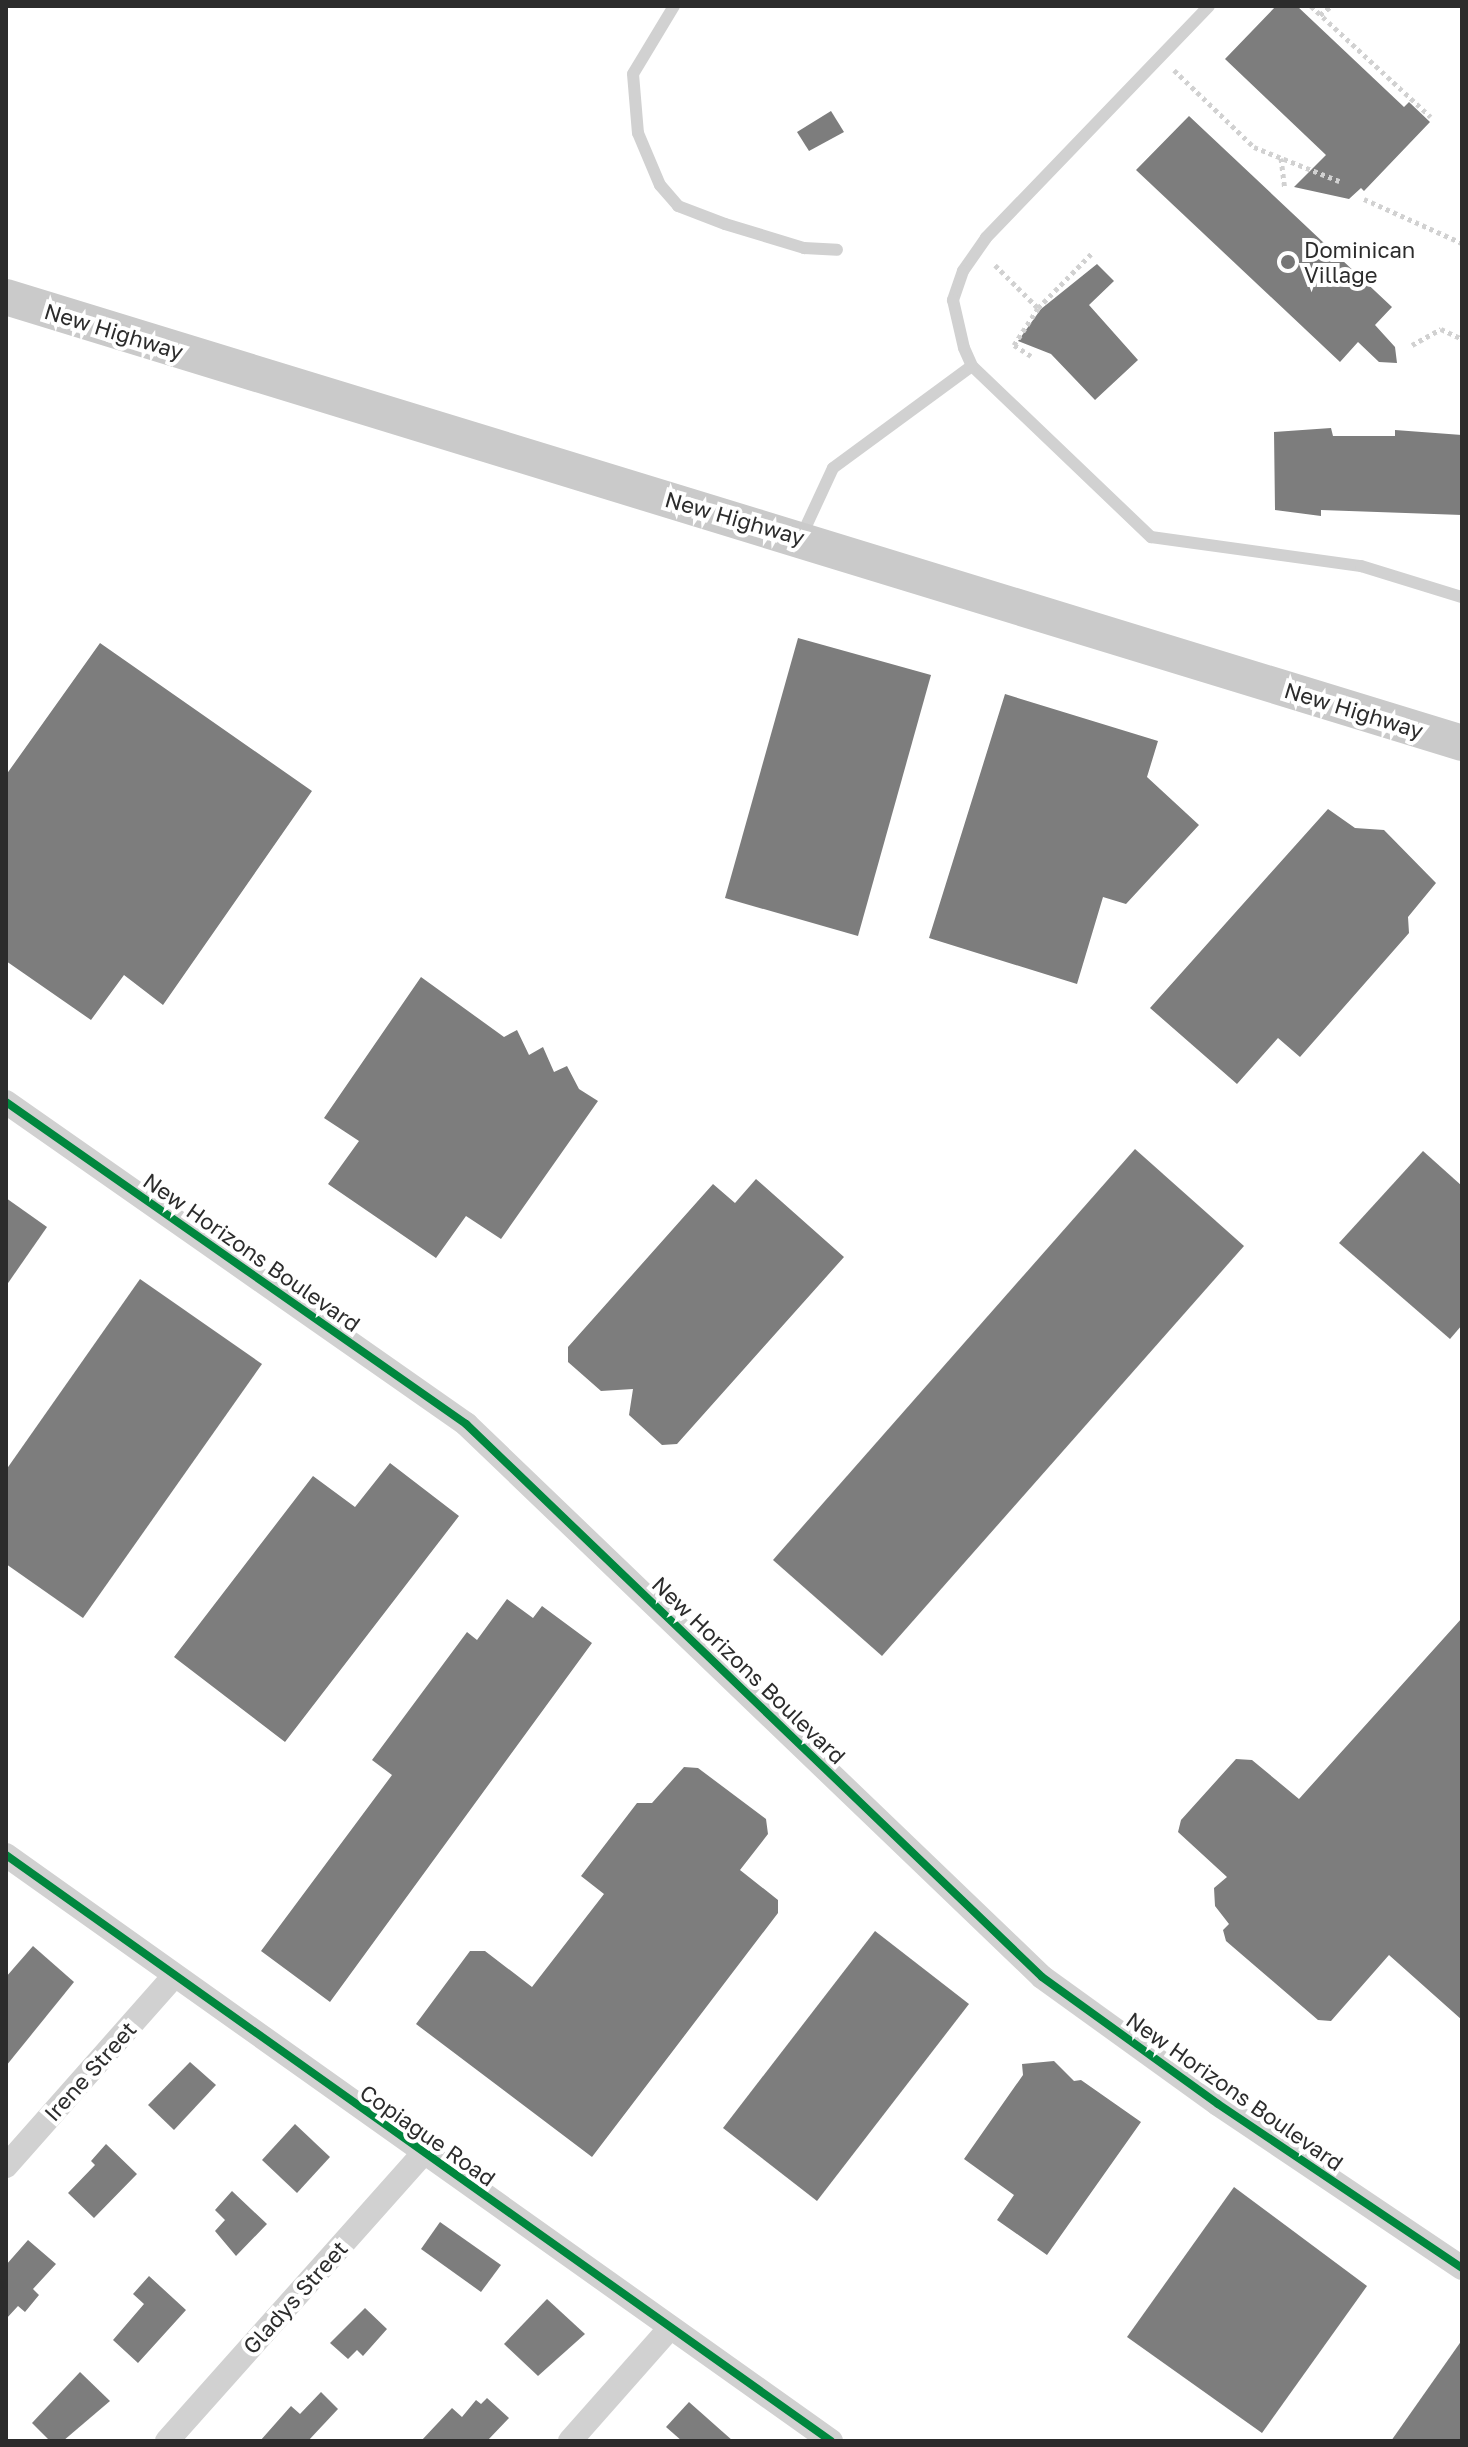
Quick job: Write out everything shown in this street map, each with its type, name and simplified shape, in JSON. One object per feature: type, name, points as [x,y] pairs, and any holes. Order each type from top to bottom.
[{"type":"main road","name":"New Highway","points":[[6,297],[801,537],[1462,743]]},
{"type":"street","name":"New Horizons Boulevard","points":[[6,1102],[466,1424],[1042,1977],[1218,2104],[1462,2268]]},
{"type":"street","name":"Copiague Road","points":[[6,1855],[831,2441]]},
{"type":"street","name":"Irene Street","points":[[6,2166],[174,1976]]},
{"type":"street","name":"Gladys Street","points":[[167,2441],[423,2154]]},
{"type":"street","points":[[570,2441],[670,2328]]},
{"type":"lane","points":[[674,6],[633,74],[638,133],[660,185],[678,206],[725,224],[804,248],[837,250]]},
{"type":"lane","points":[[1209,6],[986,238],[963,271],[953,300],[955,323],[972,366],[1151,537],[1361,566],[1462,597]]},
{"type":"lane","points":[[801,537],[833,468],[972,366]]},
{"type":"path","points":[[1311,6],[1431,117]]},
{"type":"path","points":[[1320,15],[1331,6]]},
{"type":"path","points":[[1174,70],[1254,147],[1339,181]]},
{"type":"path","points":[[1281,158],[1285,189]]},
{"type":"path","points":[[1364,199],[1462,243]]},
{"type":"path","points":[[1031,356],[1014,345],[1038,308],[1092,253]]},
{"type":"path","points":[[995,265],[1038,308]]},
{"type":"path","points":[[1412,345],[1441,329],[1462,339]]},
{"type":"building","points":[[1276,6],[1297,6],[1404,107],[1409,102],[1430,122],[1364,191],[1361,188],[1349,199],[1294,187],[1326,155],[1225,59]]},
{"type":"building","points":[[831,111],[844,132],[809,151],[797,132]]},
{"type":"building","points":[[1189,116],[1392,307],[1375,325],[1395,347],[1397,363],[1379,362],[1358,342],[1340,362],[1136,170]]},
{"type":"building","points":[[1097,264],[1114,281],[1089,305],[1138,360],[1095,400],[1051,354],[1018,341],[1041,309]]},
{"type":"building","points":[[1331,428],[1333,436],[1395,436],[1395,430],[1462,435],[1462,515],[1321,510],[1321,516],[1275,510],[1274,432]]},
{"type":"building","points":[[798,638],[931,675],[858,936],[725,898]]},
{"type":"building","points":[[100,643],[312,791],[163,1005],[124,975],[91,1020],[6,961],[6,775]]},
{"type":"building","points":[[1005,694],[1158,741],[1147,777],[1199,825],[1126,904],[1103,897],[1077,984],[929,938]]},
{"type":"building","points":[[1328,809],[1355,828],[1384,830],[1436,883],[1408,917],[1409,933],[1300,1057],[1278,1038],[1237,1084],[1150,1008]]},
{"type":"building","points":[[421,977],[504,1037],[517,1030],[529,1055],[543,1047],[554,1072],[567,1066],[579,1089],[598,1101],[501,1239],[466,1216],[436,1258],[328,1184],[359,1141],[324,1118]]},
{"type":"building","points":[[1135,1149],[1244,1246],[882,1656],[773,1560]]},
{"type":"building","points":[[1423,1151],[1462,1186],[1462,1325],[1450,1339],[1339,1243]]},
{"type":"building","points":[[756,1179],[844,1257],[677,1444],[662,1445],[629,1415],[633,1389],[601,1391],[568,1362],[568,1347],[713,1184],[735,1203]]},
{"type":"building","points":[[6,1198],[47,1227],[6,1286]]},
{"type":"building","points":[[140,1279],[262,1364],[83,1618],[6,1564],[6,1470]]},
{"type":"building","points":[[390,1463],[459,1516],[285,1742],[174,1657],[313,1476],[355,1507]]},
{"type":"building","points":[[507,1599],[533,1618],[542,1606],[592,1643],[330,2002],[261,1951],[392,1775],[372,1760],[467,1632],[477,1640]]},
{"type":"building","points":[[1462,1618],[1462,2020],[1389,1955],[1331,2021],[1318,2020],[1226,1941],[1223,1930],[1229,1924],[1215,1906],[1214,1888],[1227,1877],[1178,1832],[1181,1820],[1236,1759],[1252,1760],[1299,1799]]},
{"type":"building","points":[[684,1767],[698,1768],[766,1819],[768,1834],[740,1870],[778,1900],[778,1913],[592,2157],[416,2024],[470,1951],[485,1951],[532,1987],[604,1894],[581,1876],[637,1803],[652,1803]]},
{"type":"building","points":[[875,1931],[969,2004],[817,2201],[723,2128]]},
{"type":"building","points":[[33,1946],[74,1982],[6,2066],[6,1977]]},
{"type":"building","points":[[1054,2061],[1074,2081],[1081,2080],[1141,2122],[1047,2255],[997,2220],[1014,2195],[964,2159],[1023,2075],[1022,2064]]},
{"type":"building","points":[[190,2062],[216,2085],[174,2130],[148,2105]]},
{"type":"building","points":[[295,2124],[330,2157],[297,2193],[262,2160]]},
{"type":"building","points":[[106,2144],[137,2174],[94,2218],[68,2193],[95,2165],[91,2161]]},
{"type":"building","points":[[1234,2187],[1367,2286],[1262,2433],[1127,2337]]},
{"type":"building","points":[[232,2191],[267,2224],[236,2256],[215,2231],[225,2220],[215,2210]]},
{"type":"building","points":[[440,2222],[501,2265],[481,2292],[421,2249]]},
{"type":"building","points":[[28,2240],[56,2264],[33,2289],[39,2295],[25,2312],[18,2306],[6,2319],[6,2265]]},
{"type":"building","points":[[149,2276],[186,2310],[138,2363],[113,2340],[144,2304],[133,2294]]},
{"type":"building","points":[[547,2299],[585,2334],[538,2376],[504,2344]]},
{"type":"building","points":[[365,2308],[387,2329],[363,2356],[357,2350],[348,2359],[330,2343]]},
{"type":"building","points":[[1462,2340],[1462,2441],[1391,2441]]},
{"type":"building","points":[[80,2372],[110,2401],[63,2441],[50,2441],[32,2423]]},
{"type":"building","points":[[321,2392],[338,2409],[308,2441],[260,2441],[291,2406],[300,2414]]},
{"type":"building","points":[[487,2398],[509,2418],[487,2441],[421,2441],[452,2408],[462,2417],[476,2400],[481,2404]]},
{"type":"building","points":[[689,2402],[733,2441],[682,2441],[666,2427]]},
{"type":"cycle path","points":[[6,1102],[466,1424],[1042,1977],[1218,2104],[1462,2268]]},
{"type":"cycle path","points":[[6,1855],[831,2441]]},
{"type":"place","name":"Dominican Village","points":[[1288,262]]}]
